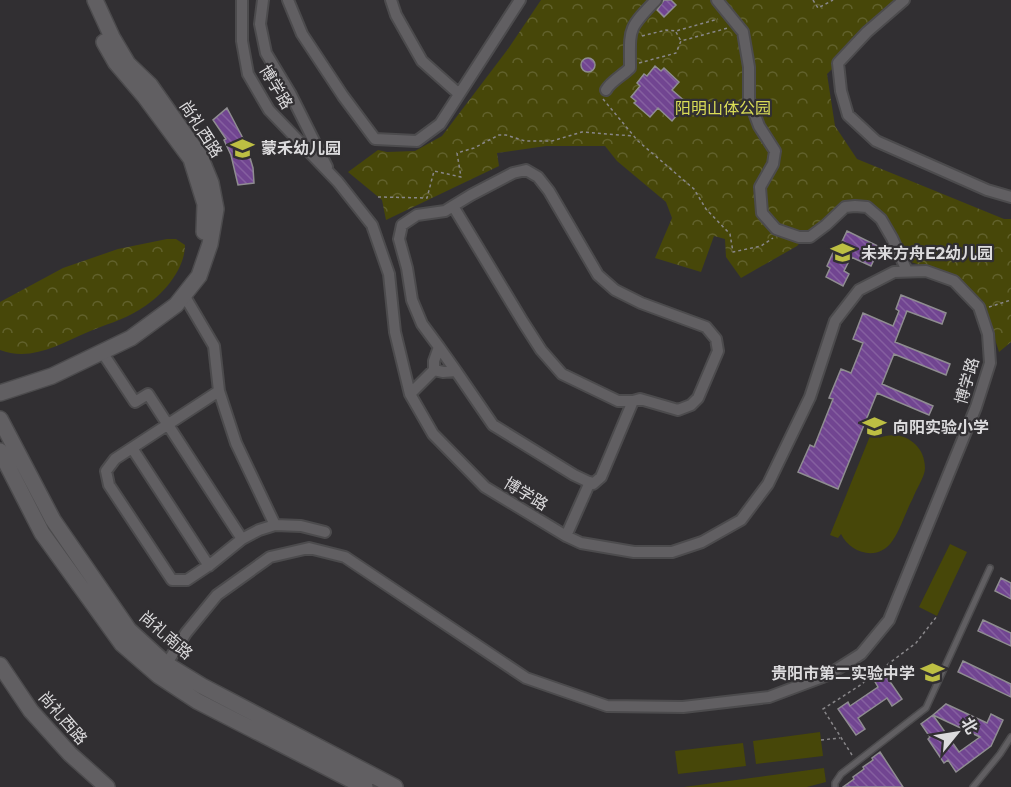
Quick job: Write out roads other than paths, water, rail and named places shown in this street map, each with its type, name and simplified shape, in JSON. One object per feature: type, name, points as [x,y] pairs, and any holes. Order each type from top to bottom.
[{"type":"street","name":"尚礼西路","points":[[0,384],[110,340],[159,308],[189,276],[205,229],[205,204],[191,159],[116,63],[96,27],[88,0]]},
{"type":"street","name":"尚礼西路","points":[[0,393],[52,376],[131,338],[176,305],[199,276],[210,244],[216,209],[211,183],[200,156],[150,85],[128,64],[112,37],[95,0]]},
{"type":"street","name":"博学路","points":[[163,670],[186,633],[217,595],[270,556],[309,548],[345,557],[526,678],[607,706],[683,707],[769,697],[828,675],[861,654],[889,620],[976,407],[990,363],[988,334],[979,307],[954,281],[926,271],[894,272],[860,290],[835,321],[810,397],[768,484],[741,520],[702,542],[672,552],[634,552],[581,543],[566,536],[485,487],[433,434],[410,394],[395,332],[389,274],[372,225],[332,176],[269,110],[248,74],[242,41],[242,0]]},
{"type":"street","points":[[263,0],[260,24],[266,53],[290,93],[332,176]]},
{"type":"street","points":[[288,0],[302,34],[375,139],[417,141],[440,124],[520,0]]},
{"type":"street","points":[[391,0],[396,15],[422,62],[459,94]]},
{"type":"street","points":[[606,90],[630,68],[630,31],[636,21],[656,0]]},
{"type":"street","points":[[717,0],[743,32],[749,67],[749,99],[759,126],[775,151],[773,164],[760,188],[762,213],[776,229],[799,237],[810,237],[844,207],[867,207],[880,219],[892,238],[907,271]]},
{"type":"street","points":[[904,0],[867,32],[838,63],[841,91],[848,115],[876,141],[987,190],[1011,197]]},
{"type":"street","points":[[453,206],[541,350],[562,374],[618,401],[640,399],[678,410],[699,399],[718,351],[716,339],[705,327],[641,303],[615,290],[598,275],[549,191],[538,177],[526,170],[513,173],[453,206],[445,211],[417,215],[402,225],[399,239],[412,300],[422,324],[493,425],[574,475],[593,484],[601,477],[633,401]]},
{"type":"street","points":[[184,295],[214,346],[219,391],[236,443],[275,525]]},
{"type":"street","points":[[410,394],[434,370],[434,361],[439,348]]},
{"type":"street","points":[[102,352],[135,402],[148,394],[242,539]]},
{"type":"street","points":[[434,370],[456,371]]},
{"type":"street","points":[[219,391],[115,459],[106,471],[109,485],[172,580],[187,580],[209,566],[242,539],[259,530],[275,525],[301,526],[325,532]]},
{"type":"street","name":"尚礼南路","points":[[0,419],[53,520],[129,630],[163,670],[197,700],[365,787]]},
{"type":"street","points":[[132,448],[209,566]]},
{"type":"street","name":"尚礼南路","points":[[0,451],[42,533],[122,644],[163,670],[202,686],[394,787]]},
{"type":"street","points":[[566,536],[590,482]]},
{"type":"street","name":"尚礼西路","points":[[0,665],[31,711],[70,754],[107,787]]},
{"type":"lane","points":[[835,787],[834,783],[841,774],[926,708],[990,568]]},
{"type":"lane","points":[[973,787],[1000,754],[1011,736]]},
{"type":"place","name":"蒙禾幼儿园","points":[[243,148]]},
{"type":"place","name":"未来方舟E2幼儿园","points":[[843,253]]},
{"type":"place","name":"向阳实验小学","points":[[875,427]]},
{"type":"place","name":"贵阳市第二实验中学","points":[[933,673]]},
{"type":"park label","name":"阳明山体公园","points":[[723,108]]}]
